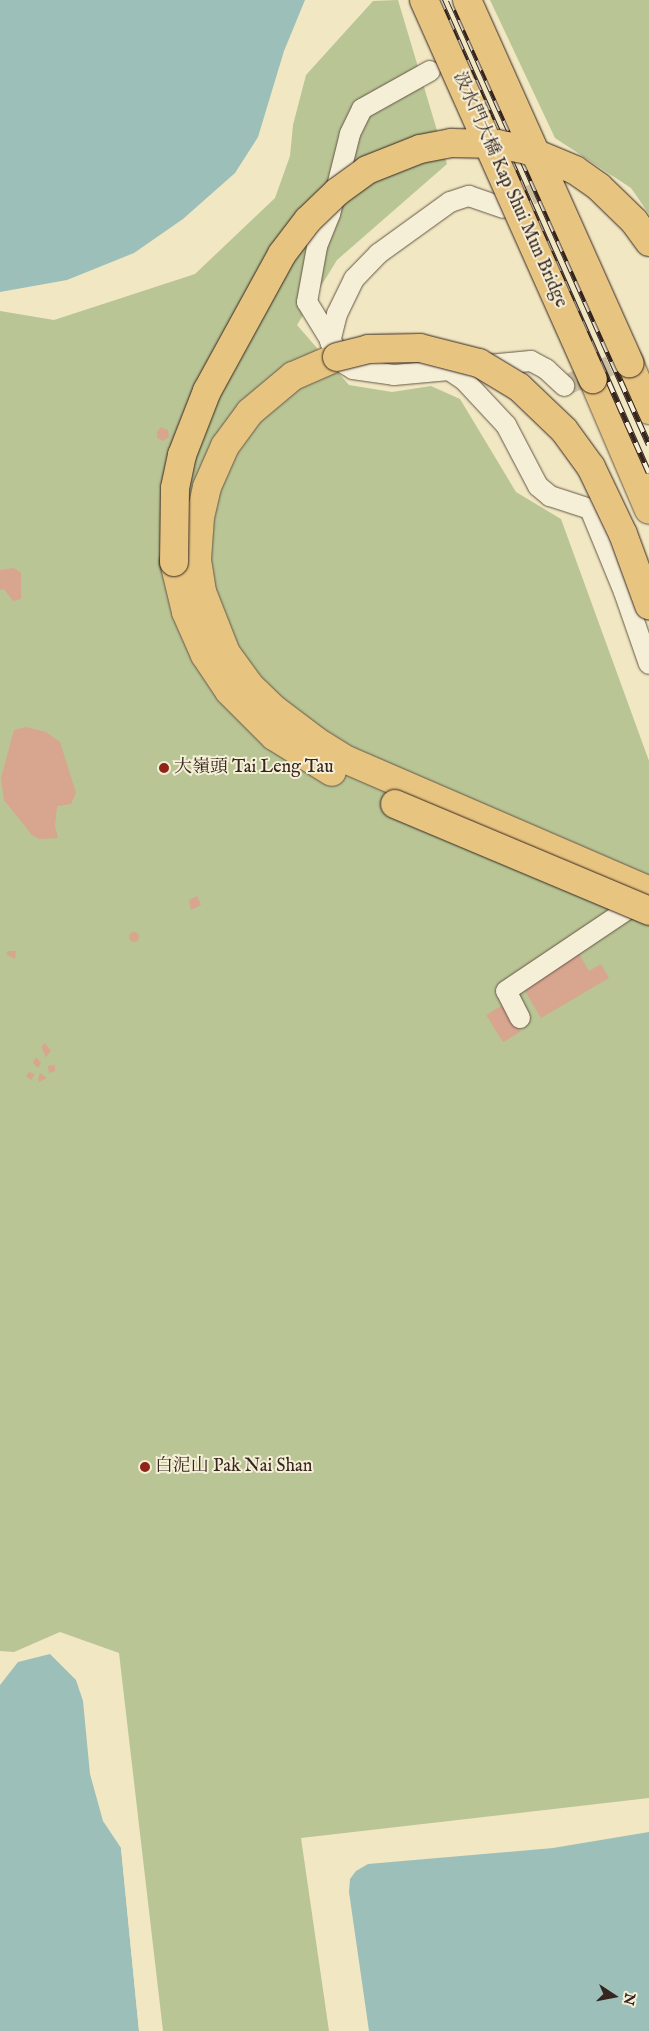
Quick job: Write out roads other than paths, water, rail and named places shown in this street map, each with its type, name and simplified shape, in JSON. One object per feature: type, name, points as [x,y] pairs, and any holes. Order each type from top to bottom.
[{"type":"highway","name":"汲水門大橋 Kap Shui Mun Bridge","points":[[424,0],[595,378],[649,510]]},
{"type":"highway","points":[[467,0],[649,410]]},
{"type":"highway","points":[[649,242],[622,208],[588,178],[528,150],[497,144],[451,143],[410,152],[367,170],[337,192],[308,220],[282,254],[207,391],[182,455],[175,488],[186,561],[186,612],[205,655],[229,691],[258,722],[291,749],[400,796],[649,911]]},
{"type":"highway","points":[[186,561],[207,487],[225,446],[264,398],[294,376],[337,356],[368,348],[420,348],[463,357],[502,375],[541,404],[564,430],[602,486],[649,605]]},
{"type":"highway","points":[[400,796],[649,892]]},
{"type":"street","points":[[430,71],[362,109],[350,134],[330,214],[318,248],[307,302],[345,364],[353,369],[394,375],[531,361],[546,369],[564,386]]},
{"type":"street","points":[[330,342],[337,314],[354,279],[378,254],[450,202],[469,196],[502,208]]},
{"type":"street","points":[[627,364],[649,420]]},
{"type":"street","points":[[449,370],[476,391],[506,425],[538,486],[550,496],[590,509],[649,664]]},
{"type":"street","points":[[595,378],[649,500]]},
{"type":"street","points":[[520,1018],[506,991],[649,892]]},
{"type":"water","points":[[0,0],[305,0],[284,51],[258,137],[235,173],[183,219],[134,253],[67,280],[0,292]]},
{"type":"water","points":[[50,1654],[76,1680],[83,1701],[90,1774],[103,1821],[121,1848],[139,2031],[0,2031],[0,1685],[18,1662]]},
{"type":"water","points":[[649,1832],[649,2031],[369,2031],[349,1892],[350,1879],[356,1871],[368,1864],[553,1848]]},
{"type":"tunnel","points":[[503,208],[558,182]]},
{"type":"tunnel","points":[[564,386],[634,355]]},
{"type":"railway","points":[[440,0],[649,473]]},
{"type":"railway","points":[[451,0],[649,445]]},
{"type":"place","name":"大嶺頭 Tai Leng Tau","points":[[164,768]]},
{"type":"place","name":"白泥山 Pak Nai Shan","points":[[145,1467]]}]
